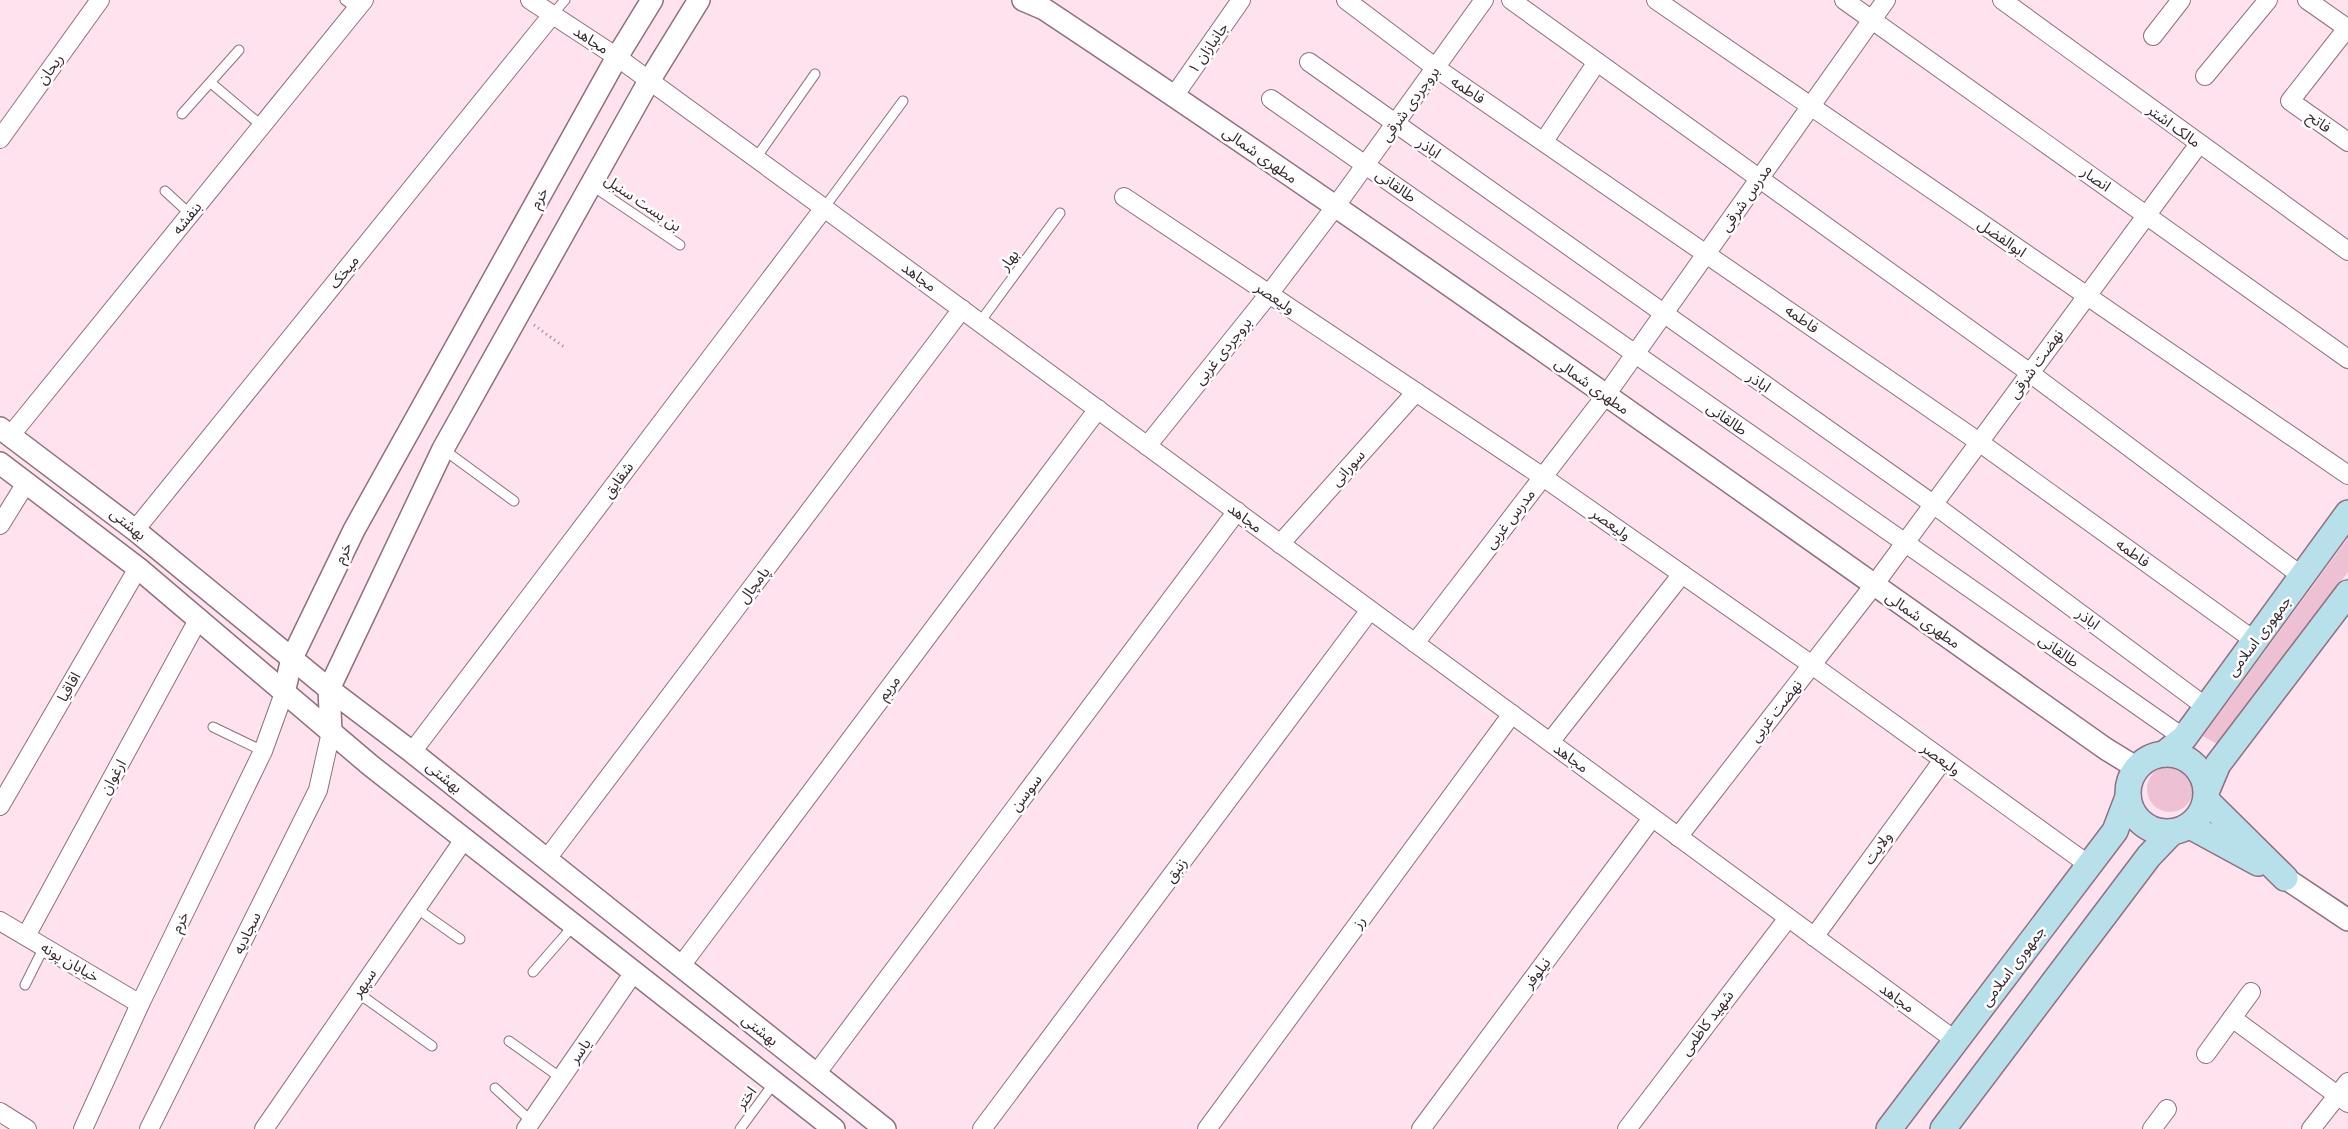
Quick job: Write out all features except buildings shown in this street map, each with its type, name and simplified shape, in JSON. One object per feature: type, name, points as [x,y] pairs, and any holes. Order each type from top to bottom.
[{"type":"main road","name":"جمهوری اسلامی","points":[[2164,754],[2184,738],[2348,513]]},
{"type":"main road","points":[[1943,1129],[2148,856],[2180,829],[2198,819],[2218,764],[2348,593]]},
{"type":"main road","points":[[2164,754],[2176,755],[2192,763],[2204,778],[2206,795],[2285,878],[2180,829],[2153,830],[2137,820],[2131,809],[2128,787],[2137,768],[2154,756],[2164,754]]},
{"type":"main road","name":"جمهوری اسلامی","points":[[1889,1129],[2115,831],[2128,797]]},
{"type":"street","name":"ریحان","points":[[0,139],[100,0]]},
{"type":"street","name":"مجاهد","points":[[530,0],[650,81],[756,158],[1956,1041]]},
{"type":"street","name":"خرم","points":[[83,1129],[140,1004],[263,751],[284,692],[292,658],[354,530],[617,58],[652,0]]},
{"type":"street","points":[[331,732],[329,689],[443,449],[591,184],[699,0]]},
{"type":"street","name":"مطهری شمالی","points":[[1022,0],[1043,3],[1606,395],[2106,749],[2137,768]]},
{"type":"street","name":"جانبازان ۱","points":[[1174,96],[1241,0]]},
{"type":"street","name":"فاطمه","points":[[1346,0],[1436,68],[1707,252],[1979,442],[2255,641]]},
{"type":"street","name":"بروجردی شرقی","points":[[1335,207],[1484,0]]},
{"type":"street","points":[[1511,0],[2030,373],[2303,577]]},
{"type":"street","name":"ابوالفضل","points":[[1656,0],[2348,476]]},
{"type":"street","name":"انصار","points":[[1844,0],[2348,359]]},
{"type":"street","name":"مدرس شرقی","points":[[1606,395],[1886,0]]},
{"type":"street","name":"مالک اشتر","points":[[2002,0],[2348,251]]},
{"type":"street","points":[[2153,36],[2181,0]]},
{"type":"street","points":[[2205,76],[2268,0]]},
{"type":"street","points":[[2307,0],[2347,28]]},
{"type":"street","name":"بنفشه","points":[[5,432],[262,126],[355,3]]},
{"type":"street","name":"میخک","points":[[135,530],[552,14]]},
{"type":"street","name":"فاتح","points":[[2347,28],[2290,101],[2348,142]]},
{"type":"street","name":"اباذر","points":[[1309,62],[1933,504],[2206,707]]},
{"type":"street","points":[[1544,141],[1597,62]]},
{"type":"street","name":"طالقانی","points":[[1271,99],[2184,738]]},
{"type":"street","name":"نهضت شرقی","points":[[1874,585],[2198,144]]},
{"type":"street","name":"ولیعصر","points":[[1124,197],[1543,477],[1812,665],[2089,866]]},
{"type":"street","name":"بروجردی غربی","points":[[1147,446],[1269,294],[1335,207]]},
{"type":"street","name":"شقایق","points":[[412,752],[824,208]]},
{"type":"street","name":"پامچال","points":[[546,860],[962,309]]},
{"type":"street","name":"سورانی","points":[[1280,544],[1416,392]]},
{"type":"street","name":"مدرس غربی","points":[[1415,643],[1606,395]]},
{"type":"street","name":"مریم","points":[[680,966],[1098,410]]},
{"type":"street","name":"بهشتی","points":[[5,432],[135,530],[329,689],[412,752],[885,1129]]},
{"type":"street","name":"بهشتی","points":[[0,463],[138,568],[200,618],[331,732],[834,1129]]},
{"type":"street","points":[[0,525],[26,482]]},
{"type":"street","name":"سوسن","points":[[816,1074],[1237,512]]},
{"type":"street","name":"اقاقیا","points":[[0,806],[138,568]]},
{"type":"street","points":[[1550,742],[1682,574]]},
{"type":"street","name":"نهضت غربی","points":[[1678,837],[1874,585]]},
{"type":"street","name":"زنبق","points":[[982,1129],[1370,610]]},
{"type":"street","name":"ارغوان","points":[[26,936],[200,618]]},
{"type":"street","name":"رز","points":[[1207,1129],[1512,714]]},
{"type":"street","name":"سجادیه","points":[[150,1129],[318,790],[331,732]]},
{"type":"street","name":"ولایت","points":[[1814,937],[1943,760]]},
{"type":"street","name":"نیلوفر","points":[[1421,1129],[1652,818]]},
{"type":"street","name":"سپهر","points":[[264,1129],[465,838]]},
{"type":"street","points":[[2285,878],[2347,918]]},
{"type":"street","name":"شهید کاظمی","points":[[1627,1129],[1788,918]]},
{"type":"street","name":"خیابان پونه","points":[[0,921],[140,1004]]},
{"type":"street","name":"یاسر","points":[[529,1125],[634,972]]},
{"type":"street","points":[[2206,1054],[2251,992]]},
{"type":"street","points":[[2232,1018],[2345,1094],[2310,1129]]},
{"type":"street","points":[[2152,1129],[2167,1109]]},
{"type":"street","points":[[0,1112],[27,1129]]},
{"type":"lane","points":[[552,14],[565,0]]},
{"type":"lane","points":[[182,114],[239,50]]},
{"type":"lane","points":[[756,158],[815,74]]},
{"type":"lane","points":[[211,83],[262,126]]},
{"type":"lane","points":[[824,208],[903,101]]},
{"type":"lane","name":"بن بست سنبل","points":[[591,184],[680,245]]},
{"type":"lane","points":[[165,191],[190,214]]},
{"type":"lane","name":"بهار","points":[[980,322],[1060,214]]},
{"type":"lane","points":[[443,449],[514,502]]},
{"type":"lane","points":[[213,727],[263,751]]},
{"type":"lane","points":[[416,908],[460,939]]},
{"type":"lane","points":[[533,972],[574,924]]},
{"type":"lane","points":[[25,985],[44,947]]},
{"type":"lane","points":[[358,993],[432,1046]]},
{"type":"lane","points":[[509,1041],[561,1078]]},
{"type":"lane","name":"اختر","points":[[740,1129],[774,1082]]},
{"type":"lane","points":[[494,1088],[529,1125]]},
{"type":"path","points":[[519,313],[564,347]]},
{"type":"shaded area","points":[[2348,538],[2348,572],[2217,744],[2203,736]]},
{"type":"shaded area","points":[[2170,766],[2183,770],[2189,776],[2193,789],[2189,802],[2183,808],[2170,812],[2157,808],[2151,802],[2147,789],[2151,776],[2157,770]]}]
